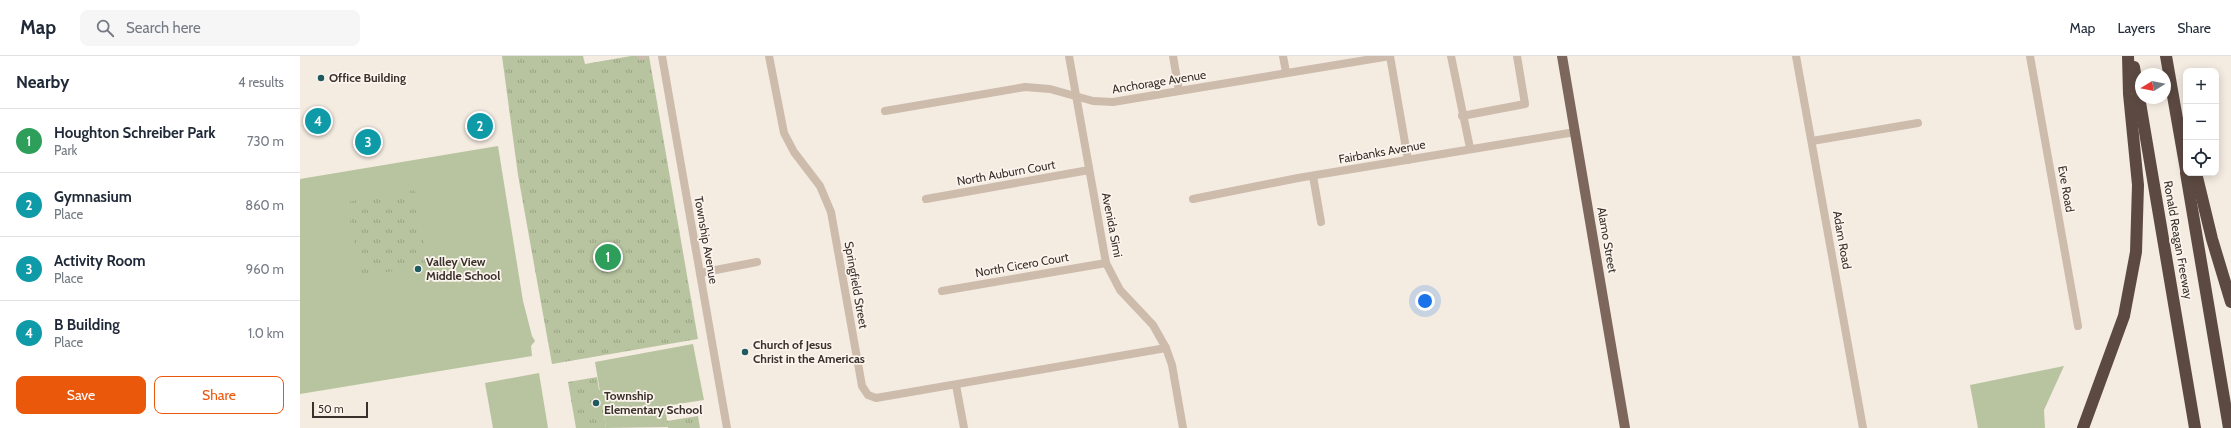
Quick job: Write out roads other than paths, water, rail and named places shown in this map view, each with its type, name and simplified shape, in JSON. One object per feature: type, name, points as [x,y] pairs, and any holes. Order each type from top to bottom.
[{"type":"highway","points":[[2083,428],[2124,316],[2136,252],[2138,185],[2129,94],[2128,56]]},
{"type":"highway","name":"Ronald Reagan Freeway","points":[[2132,56],[2195,428]]},
{"type":"highway","name":"Ronald Reagan Freeway","points":[[2166,56],[2183,154]]},
{"type":"highway","points":[[2175,106],[2185,140]]},
{"type":"highway","name":"Ronald Reagan Freeway","points":[[2187,176],[2229,428]]},
{"type":"highway","points":[[2197,176],[2212,239],[2231,302]]},
{"type":"main road","name":"Alamo Street","points":[[1562,56],[1625,428]]},
{"type":"street","name":"Township Avenue","points":[[662,56],[727,428]]},
{"type":"street","name":"Springfield Street","points":[[769,56],[784,133],[794,152],[820,186],[830,212],[864,391],[872,398],[956,385],[1166,348]]},
{"type":"street","name":"Avenida Simi","points":[[1069,56],[1106,263],[1120,290],[1153,325],[1166,348],[1172,365],[1183,428]]},
{"type":"street","points":[[1173,56],[1179,91]]},
{"type":"street","points":[[1283,56],[1286,72]]},
{"type":"street","points":[[1390,56],[1408,160]]},
{"type":"street","name":"Anchorage Avenue","points":[[885,111],[1025,87],[1050,88],[1093,101],[1113,102],[1286,72],[1390,56]]},
{"type":"street","points":[[1452,56],[1462,116],[1470,148]]},
{"type":"street","points":[[1462,116],[1525,104],[1518,56]]},
{"type":"street","name":"Adam Road","points":[[1796,56],[1863,428]]},
{"type":"street","name":"Eve Road","points":[[2030,56],[2078,326]]},
{"type":"street","points":[[1812,141],[1918,122]]},
{"type":"street","name":"Fairbanks Avenue","points":[[1193,199],[1470,148],[1575,132]]},
{"type":"street","name":"North Auburn Court","points":[[926,199],[1089,170]]},
{"type":"street","points":[[1313,176],[1321,222]]},
{"type":"street","points":[[700,273],[757,262]]},
{"type":"street","name":"North Cicero Court","points":[[942,291],[1106,263]]},
{"type":"street","points":[[956,385],[964,428]]},
{"type":"place","name":"Office Building","points":[[321,78]]},
{"type":"place","name":"B Building","points":[[318,121]]},
{"type":"place","name":"Gymnasium","points":[[480,126]]},
{"type":"place","name":"Activity Room","points":[[368,142]]},
{"type":"place","name":"Houghton Schreiber Park","points":[[608,257]]},
{"type":"place","name":"Valley View Middle School","points":[[418,269]]},
{"type":"place","name":"Church of Jesus Christ in the Americas","points":[[745,352]]},
{"type":"place","name":"Township Elementary School","points":[[596,403]]}]
